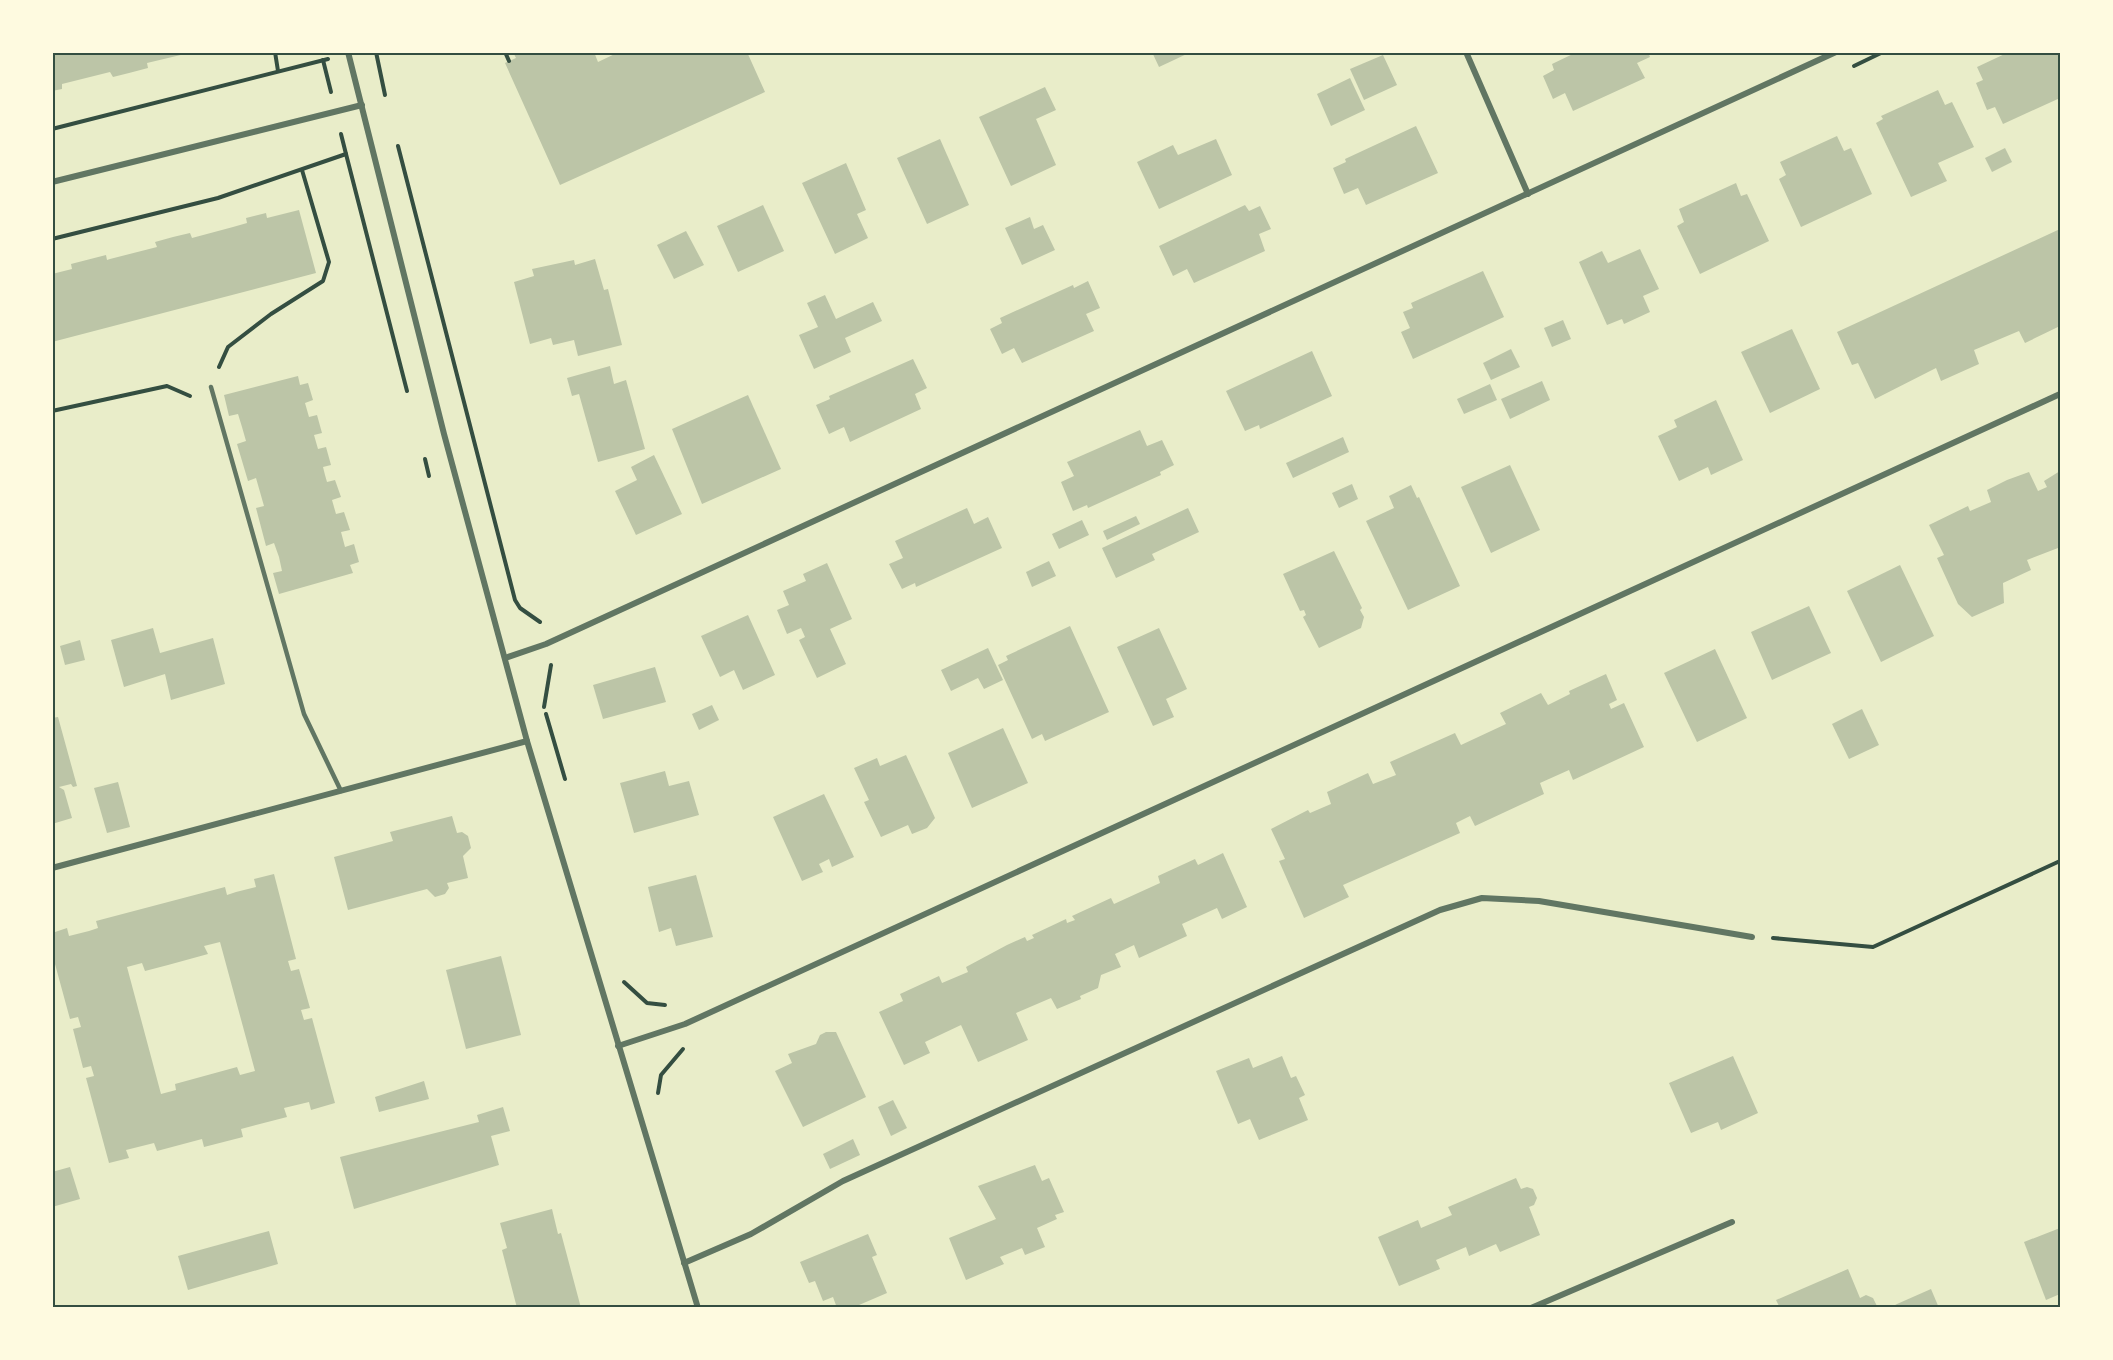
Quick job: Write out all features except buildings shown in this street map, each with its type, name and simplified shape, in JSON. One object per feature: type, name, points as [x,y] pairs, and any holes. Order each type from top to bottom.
[{"type":"street","points":[[348,52],[444,434],[527,741],[698,1308]]},
{"type":"street","points":[[1466,52],[1528,194]]},
{"type":"street","points":[[505,658],[556,639],[1836,52]]},
{"type":"street","points":[[52,182],[362,105]]},
{"type":"street","points":[[618,1046],[685,1024],[2061,394]]},
{"type":"street","points":[[52,868],[527,741]]},
{"type":"street","points":[[684,1263],[751,1234],[843,1181],[1440,910],[1482,898],[1539,901],[1752,937]]},
{"type":"street","points":[[1531,1308],[1732,1222]]},
{"type":"lane","points":[[211,387],[304,714],[340,791]]},
{"type":"path","points":[[275,52],[278,71]]},
{"type":"path","points":[[376,52],[387,107]]},
{"type":"path","points":[[505,52],[509,61]]},
{"type":"path","points":[[52,129],[330,58]]},
{"type":"path","points":[[396,141],[515,600]]},
{"type":"path","points":[[52,239],[218,198],[346,154],[408,395]]},
{"type":"path","points":[[211,387],[228,347],[271,314],[323,281],[329,262],[302,170]]},
{"type":"path","points":[[52,411],[167,386],[216,406]]},
{"type":"path","points":[[423,453],[429,476]]},
{"type":"path","points":[[551,662],[543,703],[567,787]]},
{"type":"path","points":[[1752,937],[1873,947],[2061,861]]},
{"type":"path","points":[[623,981],[647,1003],[676,1006]]},
{"type":"path","points":[[657,1101],[661,1075],[685,1047]]}]
